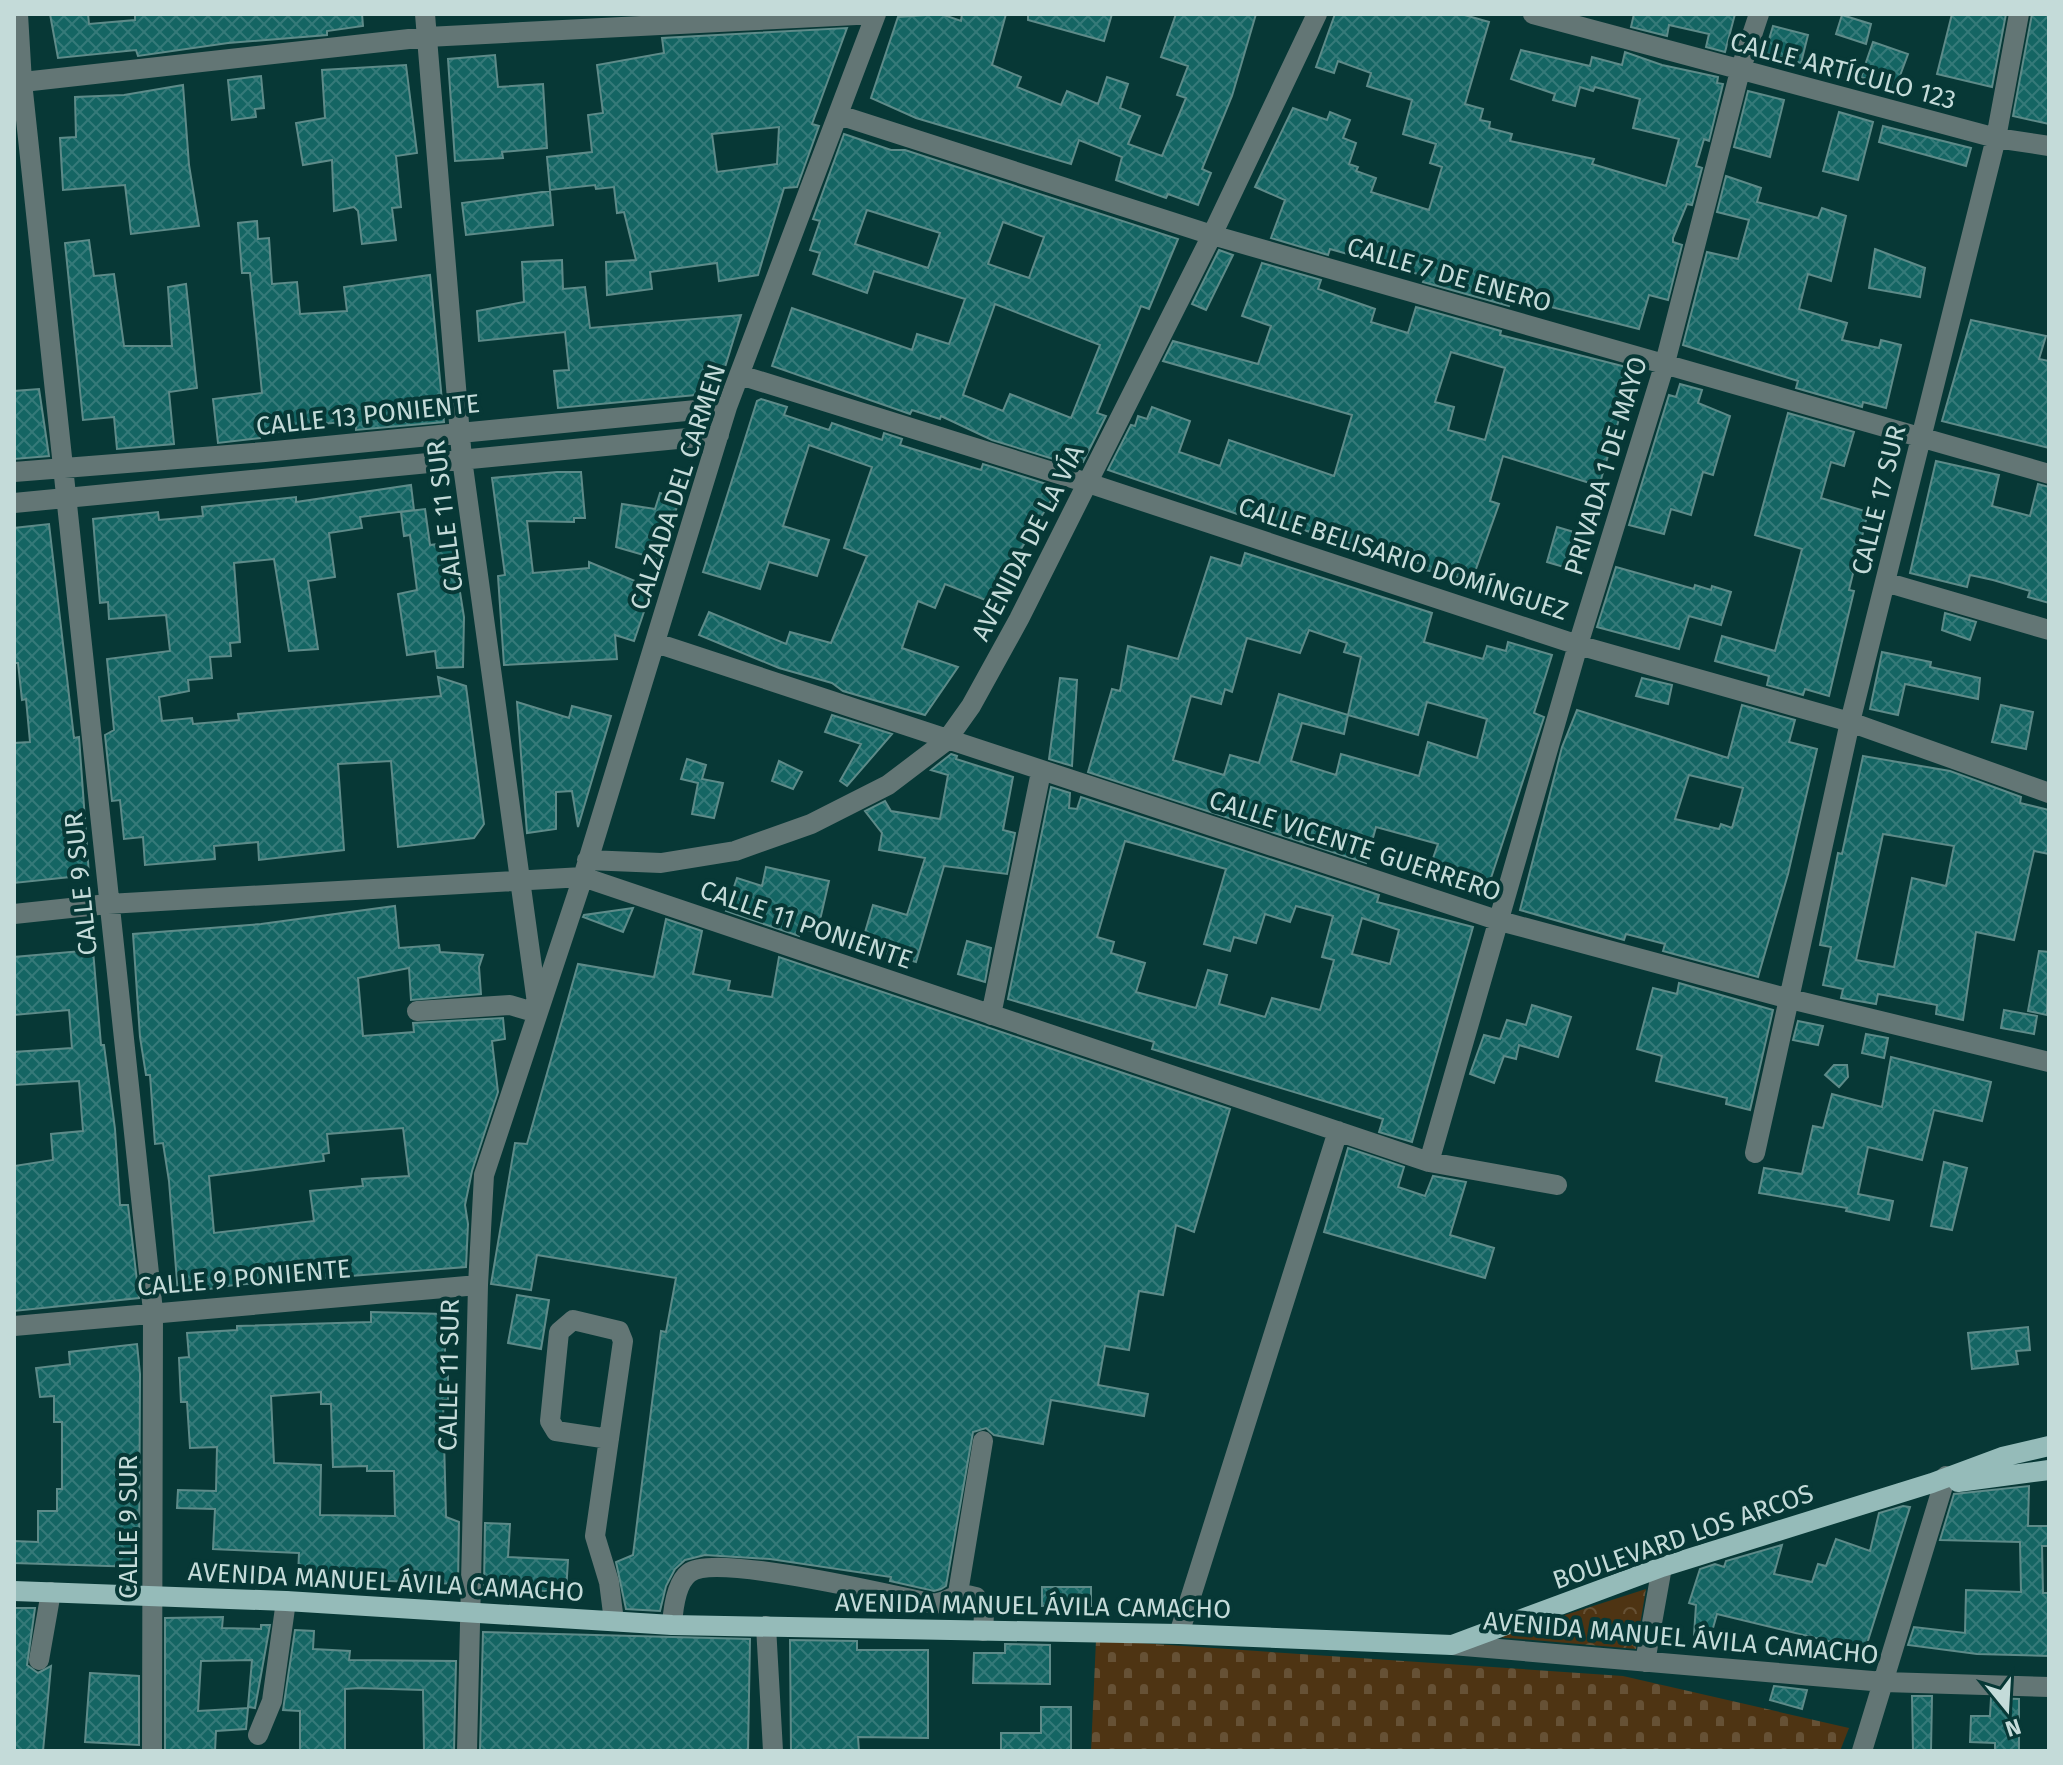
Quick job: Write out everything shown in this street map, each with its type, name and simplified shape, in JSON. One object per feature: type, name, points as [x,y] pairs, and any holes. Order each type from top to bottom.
[{"type":"main road","name":"BOULEVARD LOS ARCOS","points":[[1452,1645],[1662,1567],[1942,1481],[2002,1457],[2049,1446]]},
{"type":"main road","name":"BOULEVARD LOS ARCOS","points":[[1942,1481],[2049,1470]]},
{"type":"main road","name":"AVENIDA MANUEL ÁVILA CAMACHO","points":[[14,1591],[155,1594],[672,1625],[1179,1634],[1452,1645]]},
{"type":"street","name":"CALLE 9 SUR","points":[[18,14],[18,82],[153,1311],[155,1594],[152,1751]]},
{"type":"street","name":"CALLE 11 SUR","points":[[425,14],[462,459],[537,1011]]},
{"type":"street","points":[[18,82],[427,37],[876,14]]},
{"type":"street","name":"CALZADA DEL CARMEN","points":[[547,982],[656,643],[727,407],[876,14]]},
{"type":"street","name":"AVENIDA DE LA VÍA","points":[[585,868],[661,863],[735,851],[811,824],[888,785],[946,741],[971,706],[1088,483],[1212,235],[1317,14]]},
{"type":"street","name":"CALLE ARTÍCULO 123","points":[[1533,14],[1996,138],[2049,146]]},
{"type":"street","name":"PRIVADA 1 DE MAYO","points":[[1429,1162],[1578,645],[1665,363],[1740,71],[1759,14]]},
{"type":"street","name":"CALLE 17 SUR","points":[[1755,1153],[1850,722],[1996,138],[2019,14]]},
{"type":"street","name":"CALLE 7 DE ENERO","points":[[839,115],[1212,235],[1922,435],[2049,474]]},
{"type":"street","name":"CALLE BELISARIO DOMÍNGUEZ","points":[[740,375],[1088,483],[1578,645],[1850,722],[2049,793]]},
{"type":"street","name":"CALLE 13 PONIENTE","points":[[14,472],[265,452],[727,407]]},
{"type":"street","name":"CALLE 13 PONIENTE","points":[[14,503],[719,435]]},
{"type":"street","points":[[1885,582],[2049,630]]},
{"type":"street","name":"CALLE VICENTE GUERRERO","points":[[656,643],[1500,921],[1790,999],[2049,1062]]},
{"type":"street","points":[[991,1015],[1041,772]]},
{"type":"street","name":"CALLE 11 PONIENTE","points":[[14,914],[108,904],[519,882],[585,868],[991,1015],[1429,1162],[1557,1185]]},
{"type":"street","name":"CALLE 11 SUR","points":[[467,1751],[478,1285],[484,1175],[547,982]]},
{"type":"street","points":[[417,1011],[510,1005],[537,1011]]},
{"type":"street","points":[[1179,1634],[1338,1131]]},
{"type":"street","name":"CALLE 9 PONIENTE","points":[[14,1326],[153,1311],[478,1285]]},
{"type":"street","points":[[609,1439],[556,1431],[550,1421],[559,1332],[573,1320],[619,1331],[623,1341],[609,1439],[595,1536],[609,1582],[614,1621]]},
{"type":"street","points":[[958,1593],[983,1441]]},
{"type":"street","points":[[1862,1751],[1942,1481]]},
{"type":"street","points":[[672,1625],[682,1582],[688,1573],[700,1567],[751,1570],[934,1604],[958,1593],[976,1597],[984,1614],[983,1631]]},
{"type":"street","points":[[1645,1662],[1662,1567]]},
{"type":"street","points":[[39,1660],[51,1592]]},
{"type":"street","points":[[258,1735],[272,1701],[286,1601]]},
{"type":"street","points":[[766,1626],[773,1751]]},
{"type":"street","name":"AVENIDA MANUEL ÁVILA CAMACHO","points":[[1452,1645],[1884,1682],[2049,1687]]},
{"type":"green space","points":[[1646,1589],[1636,1649],[1497,1637]]},
{"type":"green space","points":[[1096,1640],[1623,1676],[1849,1728],[1840,1751],[1091,1751]]},
{"type":"building","points":[[50,14],[88,14],[89,24],[135,20],[135,14],[362,14],[363,26],[327,31],[327,35],[228,43],[138,56],[136,50],[58,58]]},
{"type":"building","points":[[941,14],[961,21],[962,14],[1006,14],[992,65],[1021,77],[1017,87],[1061,105],[1067,91],[1098,104],[1107,77],[1128,84],[1120,108],[1140,116],[1128,144],[1162,156],[1186,98],[1177,95],[1188,66],[1161,57],[1176,14],[1256,14],[1232,96],[1202,169],[1211,173],[1198,205],[1168,194],[1166,198],[1116,180],[1122,157],[1079,140],[1071,164],[916,118],[871,98],[898,17]]},
{"type":"building","points":[[1028,14],[1112,14],[1104,41],[1028,20]]},
{"type":"building","points":[[1335,14],[1461,14],[1489,22],[1465,104],[1483,109],[1480,120],[1490,122],[1489,128],[1512,134],[1510,141],[1594,159],[1592,164],[1666,186],[1679,139],[1633,128],[1640,99],[1595,87],[1593,91],[1580,87],[1575,106],[1553,100],[1555,94],[1511,79],[1521,50],[1590,66],[1592,57],[1622,65],[1625,52],[1662,65],[1718,77],[1717,83],[1723,84],[1709,141],[1704,139],[1696,166],[1702,168],[1692,205],[1687,204],[1673,238],[1673,242],[1682,245],[1668,300],[1649,295],[1639,329],[1511,297],[1509,306],[1423,282],[1425,276],[1330,249],[1328,255],[1271,238],[1285,200],[1255,187],[1293,108],[1327,120],[1330,112],[1350,120],[1343,138],[1356,143],[1349,164],[1358,167],[1356,171],[1376,178],[1371,192],[1429,210],[1442,167],[1430,163],[1436,144],[1403,134],[1412,100],[1367,86],[1371,73],[1338,61],[1334,73],[1316,67]]},
{"type":"building","points":[[1634,14],[1735,14],[1725,52],[1706,47],[1709,34],[1669,25],[1667,36],[1631,27]]},
{"type":"building","points":[[1952,14],[2006,14],[1992,87],[1937,74]]},
{"type":"building","points":[[2032,14],[2049,14],[2049,124],[2013,116]]},
{"type":"building","points":[[1842,15],[1871,24],[1866,44],[1836,34]]},
{"type":"building","points":[[1773,26],[1808,35],[1801,63],[1765,53]]},
{"type":"building","points":[[847,28],[812,124],[819,126],[797,187],[784,188],[758,275],[719,281],[717,263],[650,272],[652,289],[607,295],[606,262],[636,260],[624,212],[617,213],[614,187],[596,189],[595,185],[550,190],[547,157],[592,152],[588,115],[603,113],[597,65],[664,53],[662,38]],"holes":[[[779,127],[777,164],[717,172],[712,134]]]},
{"type":"building","points":[[1873,42],[1908,54],[1895,89],[1861,77]]},
{"type":"building","points":[[495,55],[498,87],[543,84],[547,148],[502,152],[503,158],[455,161],[448,59]]},
{"type":"building","points":[[406,65],[417,153],[396,156],[401,207],[392,208],[396,240],[362,244],[358,211],[354,207],[334,211],[332,160],[303,165],[296,123],[325,118],[322,70]]},
{"type":"building","points":[[261,76],[264,108],[255,109],[256,117],[232,120],[228,80]]},
{"type":"building","points":[[183,85],[189,165],[199,226],[131,234],[125,185],[63,190],[60,138],[76,137],[75,97],[124,95]]},
{"type":"building","points":[[1748,91],[1784,100],[1770,157],[1734,147]]},
{"type":"building","points":[[1839,112],[1873,122],[1858,180],[1823,171]]},
{"type":"building","points":[[1883,126],[1971,148],[1966,166],[1879,142]]},
{"type":"building","points":[[844,134],[891,150],[905,150],[1178,239],[1149,309],[1141,306],[1097,413],[1106,416],[1083,462],[1078,460],[1076,466],[992,440],[941,416],[940,419],[912,410],[910,414],[772,366],[792,308],[912,350],[917,334],[949,344],[965,299],[874,271],[867,293],[813,274],[820,253],[810,250],[820,221],[813,219]],"holes":[[[867,210],[940,233],[928,268],[855,244]],[[1003,222],[1044,237],[1029,278],[988,264]],[[995,304],[1100,345],[1071,418],[1010,394],[1003,411],[963,395]]]},
{"type":"building","points":[[1726,176],[1761,188],[1757,202],[1818,218],[1822,208],[1846,216],[1831,281],[1808,274],[1799,309],[1847,323],[1842,340],[1879,348],[1881,340],[1901,345],[1886,408],[1863,402],[1862,407],[1796,388],[1798,381],[1683,345],[1707,252],[1738,259],[1749,220],[1717,212]]},
{"type":"building","points":[[550,191],[553,225],[466,235],[462,203]]},
{"type":"building","points":[[257,221],[258,239],[269,238],[272,284],[297,282],[300,314],[347,311],[344,287],[430,275],[444,422],[356,430],[356,421],[297,426],[297,431],[260,433],[260,438],[218,443],[213,399],[262,393],[250,273],[242,273],[238,223]]},
{"type":"building","points":[[89,240],[94,276],[114,274],[124,346],[172,346],[168,287],[186,284],[197,388],[169,392],[174,444],[117,449],[114,417],[83,420],[65,243]]},
{"type":"building","points":[[1875,249],[1925,268],[1920,297],[1869,288]]},
{"type":"building","points":[[1219,250],[1233,255],[1206,310],[1192,304]]},
{"type":"building","points":[[562,260],[563,289],[585,287],[590,328],[741,315],[717,393],[558,408],[554,371],[569,370],[565,332],[479,341],[477,311],[524,302],[522,262]]},
{"type":"building","points":[[1262,263],[1321,280],[1318,289],[1375,309],[1371,322],[1408,333],[1416,307],[1501,331],[1500,335],[1634,369],[1599,486],[1503,456],[1490,501],[1499,504],[1472,580],[1420,569],[1421,564],[1241,512],[1240,515],[1108,470],[1131,425],[1135,426],[1138,416],[1147,419],[1152,407],[1190,421],[1179,452],[1220,466],[1229,440],[1334,476],[1352,415],[1163,361],[1173,341],[1258,364],[1271,326],[1242,316]],"holes":[[[1451,352],[1505,368],[1485,440],[1448,430],[1454,407],[1435,402]]]},
{"type":"building","points":[[1971,320],[2046,336],[2039,359],[2049,361],[2049,448],[1942,421]]},
{"type":"building","points":[[1680,384],[1702,390],[1698,403],[1730,416],[1713,475],[1703,472],[1691,515],[1671,509],[1664,534],[1629,525],[1669,395],[1676,397]]},
{"type":"building","points":[[39,389],[49,456],[14,459],[14,391]]},
{"type":"building","points":[[761,399],[787,407],[784,415],[829,430],[832,423],[882,440],[884,433],[902,439],[900,445],[981,470],[983,464],[1059,488],[1021,549],[998,605],[945,584],[935,608],[918,601],[902,648],[958,667],[925,715],[843,691],[832,683],[779,668],[699,635],[709,612],[786,644],[790,632],[831,643],[867,556],[844,548],[872,467],[809,445],[783,526],[829,540],[817,576],[769,562],[760,589],[703,572],[757,401]]},
{"type":"building","points":[[1788,413],[1854,432],[1844,466],[1831,462],[1821,498],[1868,512],[1849,590],[1854,591],[1829,696],[1805,689],[1803,695],[1767,685],[1769,676],[1715,661],[1722,636],[1775,651],[1802,549],[1755,535]]},
{"type":"building","points":[[1936,461],[1999,475],[1992,506],[2030,516],[2038,484],[2049,487],[2049,603],[2028,597],[2030,591],[1970,575],[1967,587],[1910,573]]},
{"type":"building","points":[[581,472],[585,518],[574,518],[574,522],[527,521],[533,573],[589,568],[589,562],[652,588],[634,641],[615,635],[617,659],[504,665],[498,576],[505,575],[492,478]]},
{"type":"building","points":[[411,485],[414,510],[360,517],[362,528],[329,533],[335,577],[308,581],[318,649],[289,651],[274,559],[234,563],[240,642],[230,643],[231,656],[210,657],[212,678],[188,680],[189,691],[159,697],[162,721],[192,718],[193,724],[239,720],[238,714],[441,696],[438,677],[466,686],[484,824],[474,838],[398,847],[391,761],[338,764],[344,850],[259,860],[258,842],[214,846],[215,859],[145,865],[143,837],[124,839],[120,800],[112,801],[105,735],[114,730],[107,659],[170,651],[166,615],[109,619],[108,602],[100,603],[93,519],[158,512],[159,520],[203,516],[202,507],[296,497],[296,502]]},
{"type":"building","points":[[660,493],[679,500],[661,560],[616,547],[622,504],[655,509]]},
{"type":"building","points":[[425,509],[430,545],[452,542],[464,617],[463,667],[437,668],[435,651],[407,655],[398,594],[417,590],[410,535],[404,536],[401,512]]},
{"type":"building","points":[[49,524],[74,738],[79,737],[89,875],[14,883],[14,743],[30,742],[26,699],[22,700],[18,663],[14,663],[14,528]]},
{"type":"building","points":[[1557,527],[1584,535],[1574,570],[1547,562]]},
{"type":"building","points":[[1245,553],[1432,613],[1424,642],[1483,659],[1487,646],[1506,651],[1508,642],[1552,655],[1534,713],[1544,717],[1485,896],[1426,878],[1438,844],[1376,827],[1366,863],[1088,772],[1112,689],[1120,691],[1128,646],[1178,659],[1211,557],[1241,566]],"holes":[[[1309,630],[1347,643],[1344,652],[1361,657],[1348,715],[1279,694],[1259,763],[1230,755],[1224,775],[1173,760],[1191,696],[1221,704],[1225,689],[1232,692],[1247,638],[1300,653]],[[1427,702],[1487,719],[1477,758],[1428,742],[1419,776],[1341,754],[1336,775],[1291,761],[1302,723],[1344,734],[1348,715],[1418,735]]]},
{"type":"building","points":[[1616,567],[1694,589],[1695,585],[1711,590],[1712,586],[1731,592],[1721,625],[1689,616],[1679,649],[1597,627]]},
{"type":"building","points":[[1945,613],[1976,622],[1970,640],[1942,630]]},
{"type":"building","points":[[1882,652],[1931,662],[1930,667],[1980,678],[1978,699],[1905,684],[1898,715],[1870,709]]},
{"type":"building","points":[[1060,678],[1077,680],[1072,766],[1049,759]]},
{"type":"building","points":[[1642,678],[1672,685],[1668,704],[1636,696]]},
{"type":"building","points":[[517,702],[569,718],[572,706],[611,716],[578,827],[572,791],[556,792],[556,829],[527,833]]},
{"type":"building","points":[[1742,705],[1795,720],[1789,742],[1817,749],[1788,874],[1758,977],[1663,951],[1665,944],[1626,934],[1624,940],[1520,910],[1562,747],[1577,710],[1728,758]],"holes":[[[1689,775],[1743,788],[1732,828],[1721,824],[1719,829],[1675,819]]]},
{"type":"building","points":[[2001,705],[2033,712],[2026,749],[1992,742]]},
{"type":"building","points":[[832,715],[892,734],[847,786],[840,781],[861,744],[825,732]]},
{"type":"building","points":[[951,754],[957,756],[956,759],[1013,777],[1003,830],[1015,833],[1007,874],[944,866],[916,962],[861,946],[873,905],[907,915],[925,858],[879,850],[882,833],[865,811],[885,801],[891,811],[940,819],[948,775],[931,770]]},
{"type":"building","points":[[1863,756],[1950,771],[2021,797],[2020,803],[2049,810],[2049,854],[2034,851],[2014,940],[1976,932],[1963,1020],[1936,1014],[1937,1005],[1878,994],[1876,1004],[1841,998],[1843,989],[1823,985],[1831,947],[1820,945],[1838,853],[1842,854]],"holes":[[[1883,834],[1954,846],[1946,886],[1912,878],[1894,967],[1856,960]]]},
{"type":"building","points":[[687,759],[706,765],[702,779],[723,783],[714,818],[692,814],[698,783],[681,779]]},
{"type":"building","points":[[779,761],[802,772],[793,789],[772,781]]},
{"type":"building","points":[[1051,787],[1070,793],[1069,808],[1077,809],[1081,797],[1379,895],[1377,902],[1473,927],[1412,1142],[1379,1132],[1383,1119],[1152,1049],[1154,1042],[1008,999]],"holes":[[[1125,841],[1226,869],[1204,944],[1230,951],[1234,937],[1256,943],[1265,914],[1290,922],[1296,906],[1333,916],[1322,957],[1334,960],[1320,1010],[1272,998],[1265,1017],[1219,1004],[1227,975],[1208,970],[1196,1008],[1136,992],[1145,963],[1111,953],[1114,942],[1097,937]],[[1362,918],[1399,930],[1390,964],[1352,954]]]},
{"type":"building","points":[[766,867],[829,881],[817,933],[801,928],[799,936],[726,911],[737,878],[762,886]]},
{"type":"building","points":[[395,906],[399,948],[439,945],[440,952],[483,955],[479,967],[481,994],[411,1000],[409,968],[358,978],[363,1036],[414,1032],[413,1023],[503,1018],[505,1039],[492,1041],[498,1092],[472,1171],[465,1205],[468,1224],[466,1267],[234,1285],[178,1294],[169,1181],[163,1143],[155,1144],[150,1075],[146,1075],[140,1037],[133,934],[261,924]],"holes":[[[403,1128],[409,1176],[362,1179],[363,1186],[310,1191],[314,1221],[214,1233],[209,1176],[324,1161],[323,1154],[329,1153],[327,1134]]]},
{"type":"building","points":[[633,908],[623,932],[583,917],[584,915]]},
{"type":"building","points":[[666,919],[702,931],[693,974],[730,981],[728,990],[772,997],[779,957],[1230,1109],[1194,1232],[1176,1225],[1163,1295],[1139,1291],[1129,1350],[1105,1346],[1098,1385],[1148,1394],[1144,1416],[1051,1400],[1043,1444],[994,1435],[986,1428],[973,1432],[946,1586],[941,1589],[934,1591],[890,1581],[891,1577],[770,1559],[705,1555],[685,1560],[675,1569],[666,1586],[660,1611],[626,1609],[616,1562],[633,1555],[661,1331],[666,1332],[676,1278],[537,1255],[531,1290],[491,1284],[515,1143],[527,1144],[578,964],[654,977]]},
{"type":"building","points":[[967,941],[991,948],[985,982],[958,974]]},
{"type":"building","points":[[93,950],[101,1045],[104,1045],[115,1129],[120,1205],[128,1205],[139,1298],[14,1311],[14,1166],[53,1160],[51,1134],[83,1131],[79,1081],[14,1085],[14,1052],[72,1048],[69,1010],[14,1015],[14,957]]},
{"type":"building","points":[[2039,951],[2049,952],[2047,1015],[2028,1011]]},
{"type":"building","points":[[1679,983],[1773,1010],[1750,1110],[1726,1104],[1727,1098],[1656,1081],[1662,1056],[1637,1049],[1653,988],[1677,994]]},
{"type":"building","points":[[1532,1005],[1571,1017],[1558,1057],[1519,1045],[1516,1059],[1504,1056],[1494,1083],[1470,1074],[1484,1035],[1500,1039],[1507,1020],[1526,1025]]},
{"type":"building","points":[[2004,1010],[2037,1016],[2034,1034],[2001,1028]]},
{"type":"building","points":[[1798,1021],[1823,1026],[1818,1045],[1793,1040]]},
{"type":"building","points":[[1866,1034],[1888,1038],[1884,1058],[1862,1053]]},
{"type":"building","points":[[1891,1057],[1991,1082],[1982,1121],[1934,1110],[1922,1160],[1868,1147],[1858,1194],[1893,1201],[1889,1220],[1846,1211],[1847,1208],[1759,1193],[1764,1168],[1802,1174],[1813,1126],[1823,1128],[1832,1094],[1882,1107]]},
{"type":"building","points":[[1834,1065],[1847,1065],[1848,1077],[1839,1087],[1825,1075]]},
{"type":"building","points":[[1348,1148],[1404,1167],[1398,1187],[1425,1196],[1433,1176],[1466,1182],[1450,1235],[1494,1248],[1485,1278],[1324,1232]]},
{"type":"building","points":[[1944,1162],[1967,1168],[1952,1230],[1931,1226]]},
{"type":"building","points":[[517,1295],[549,1300],[541,1349],[508,1343]]},
{"type":"building","points":[[371,1312],[445,1314],[445,1362],[448,1362],[448,1400],[443,1400],[446,1517],[459,1522],[458,1584],[298,1577],[299,1553],[213,1549],[215,1509],[177,1508],[178,1490],[216,1491],[217,1447],[190,1448],[187,1402],[181,1402],[179,1358],[189,1357],[187,1333],[237,1330],[237,1326],[371,1322]],"holes":[[[321,1392],[321,1404],[331,1404],[333,1467],[367,1466],[367,1471],[394,1471],[395,1516],[320,1515],[321,1465],[274,1463],[271,1396]]]},
{"type":"building","points":[[2028,1327],[2030,1350],[2016,1351],[2018,1364],[1972,1369],[1968,1333]]},
{"type":"building","points":[[137,1344],[140,1374],[139,1567],[14,1563],[14,1541],[38,1542],[38,1511],[57,1511],[57,1489],[62,1489],[62,1422],[54,1422],[54,1396],[40,1397],[36,1368],[70,1364],[69,1352]]},
{"type":"building","points":[[2029,1486],[2028,1526],[2049,1526],[2049,1546],[2042,1546],[2043,1593],[2049,1593],[2049,1656],[1977,1654],[1908,1645],[1914,1627],[1965,1633],[1966,1590],[2021,1592],[2020,1542],[1940,1540],[1954,1494]]},
{"type":"building","points":[[1910,1507],[1865,1650],[1717,1614],[1711,1635],[1694,1635],[1696,1605],[1689,1603],[1700,1569],[1715,1564],[1724,1567],[1726,1561],[1782,1545],[1774,1574],[1812,1582],[1818,1564],[1826,1566],[1836,1539],[1870,1551],[1879,1513]]},
{"type":"building","points":[[485,1523],[510,1524],[508,1557],[568,1560],[566,1592],[484,1588]]},
{"type":"building","points":[[1042,1587],[1091,1587],[1091,1606],[1042,1606]]},
{"type":"building","points":[[14,1608],[35,1608],[27,1665],[38,1673],[51,1666],[43,1751],[14,1751]]},
{"type":"building","points":[[223,1617],[222,1628],[261,1629],[261,1625],[270,1625],[255,1708],[248,1707],[252,1660],[201,1661],[198,1711],[248,1708],[246,1729],[216,1731],[215,1751],[165,1751],[165,1618]]},
{"type":"building","points":[[295,1630],[314,1631],[313,1649],[350,1651],[349,1660],[456,1661],[454,1751],[424,1751],[423,1690],[359,1688],[345,1689],[345,1751],[300,1751],[300,1711],[283,1710]]},
{"type":"building","points":[[483,1632],[750,1639],[748,1751],[480,1751]]},
{"type":"building","points":[[790,1640],[857,1641],[857,1650],[928,1650],[928,1738],[858,1737],[859,1751],[791,1751]]},
{"type":"building","points":[[1005,1644],[1050,1645],[1050,1684],[973,1683],[974,1653],[1005,1653]]},
{"type":"building","points":[[90,1673],[139,1676],[139,1745],[85,1742]]},
{"type":"building","points":[[1774,1686],[1807,1690],[1802,1709],[1770,1700]]},
{"type":"building","points":[[1912,1696],[1932,1696],[1931,1751],[1913,1751]]},
{"type":"building","points":[[1991,1698],[2019,1699],[2019,1751],[1995,1751],[1995,1743],[1970,1742],[1971,1716],[1990,1716]]},
{"type":"building","points":[[1041,1707],[1071,1707],[1071,1751],[1001,1751],[1001,1733],[1041,1733]]}]
